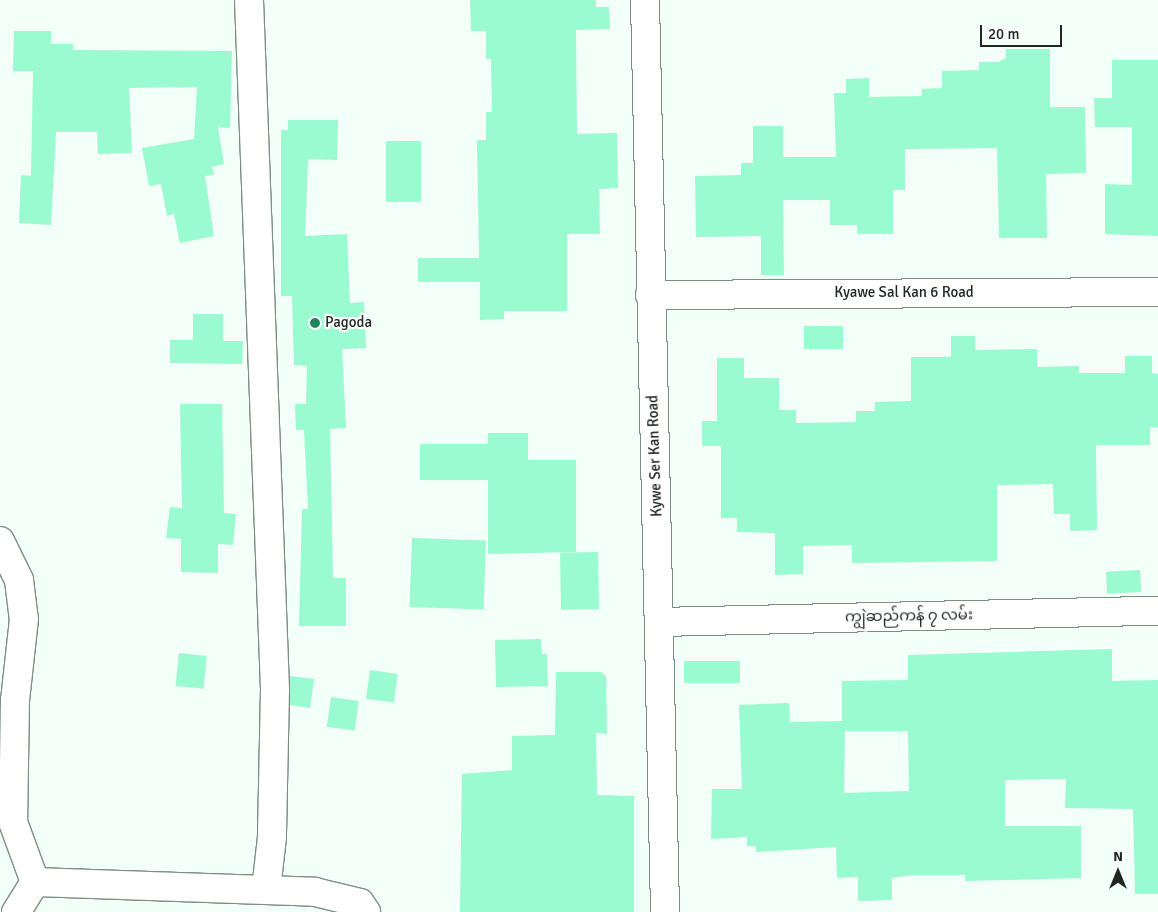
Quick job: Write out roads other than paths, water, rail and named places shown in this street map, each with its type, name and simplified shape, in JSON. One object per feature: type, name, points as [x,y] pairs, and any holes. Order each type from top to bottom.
[{"type":"street","points":[[249,0],[275,690],[272,837],[266,890]]},
{"type":"street","name":"Kywe Ser Kan Road","points":[[644,0],[665,912]]},
{"type":"street","name":"Kyawe Sal Kan 6 Road","points":[[650,295],[1158,292]]},
{"type":"street","points":[[0,541],[19,580],[24,619],[15,700],[13,822],[35,882]]},
{"type":"street","name":"ကျွဲဆည်ကန် ၇ လမ်း","points":[[659,622],[1158,611]]},
{"type":"street","points":[[35,882],[315,892],[360,903],[366,912]]},
{"type":"street","points":[[16,912],[35,882]]},
{"type":"place","name":"Pagoda","points":[[315,323]]}]
